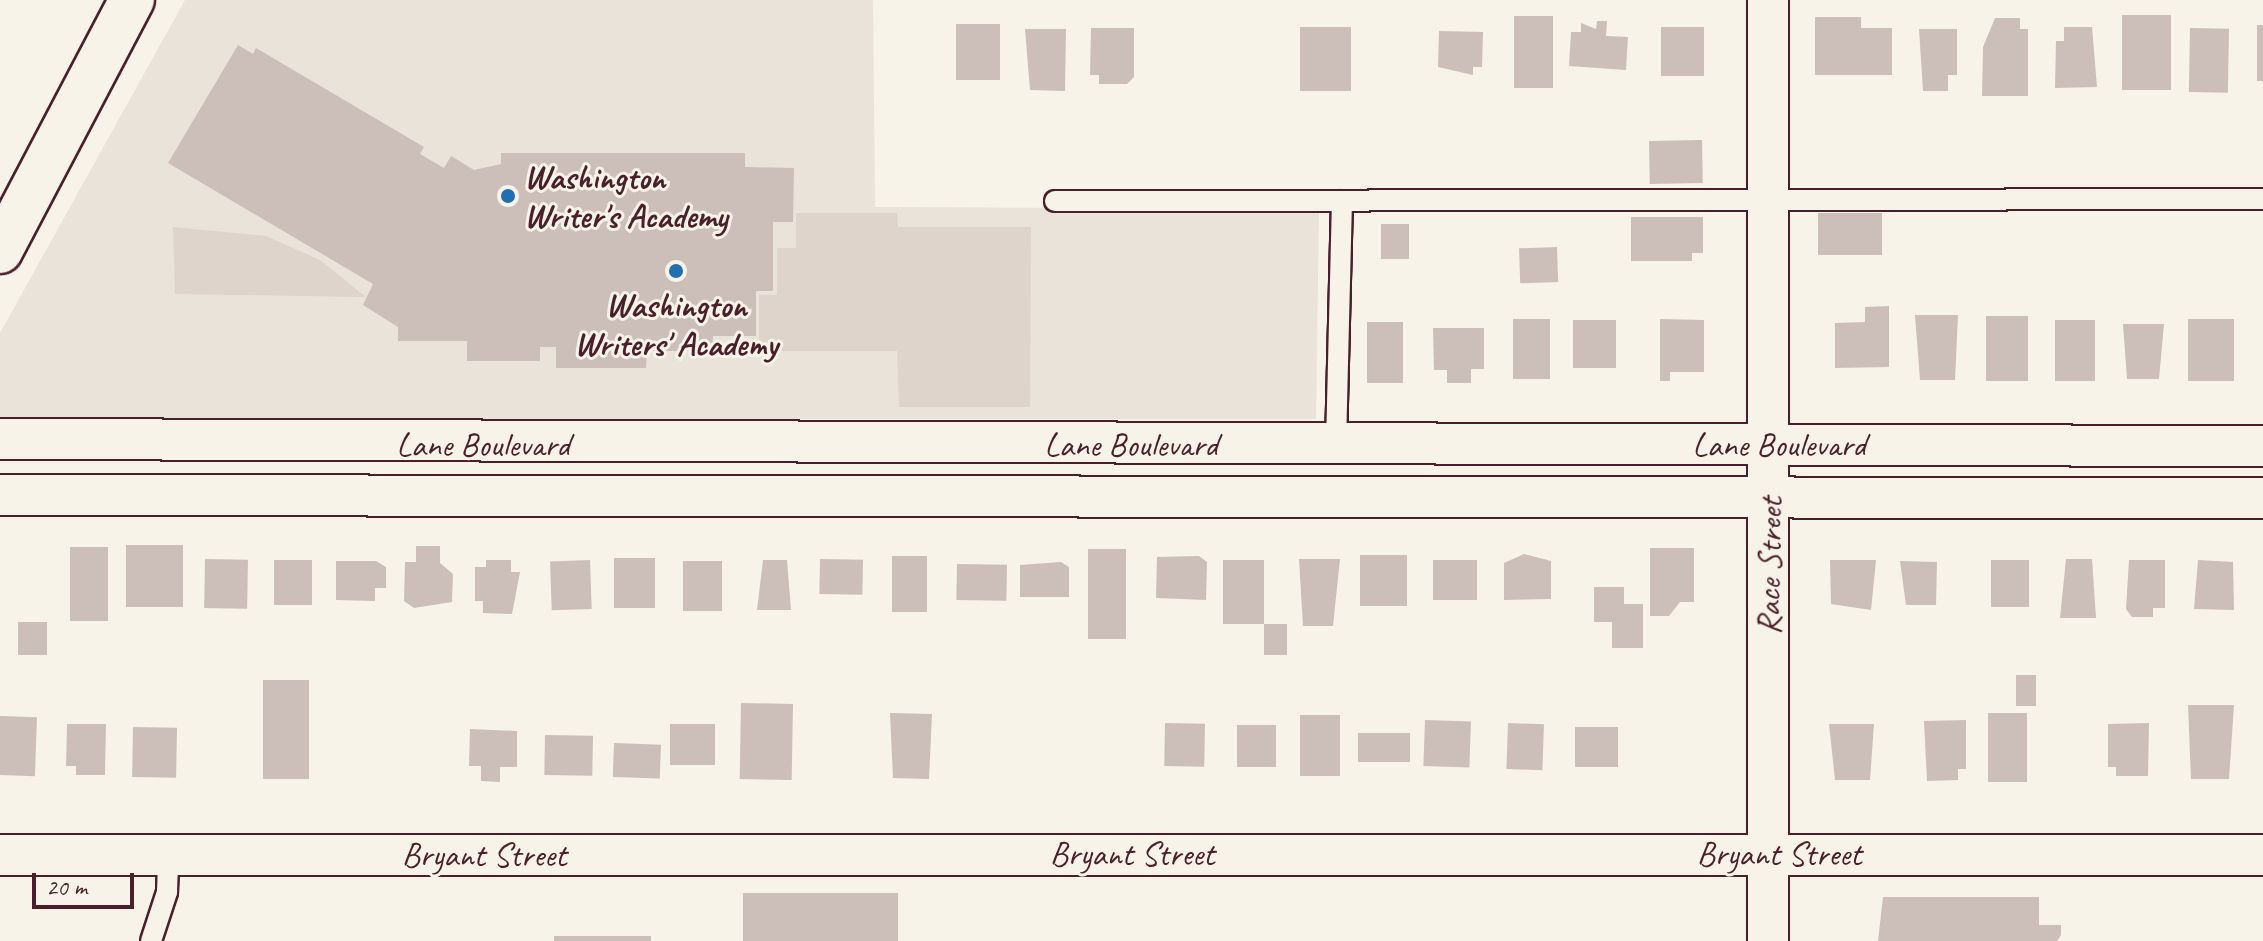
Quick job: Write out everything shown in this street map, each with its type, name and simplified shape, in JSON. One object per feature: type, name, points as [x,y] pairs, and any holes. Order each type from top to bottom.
[{"type":"main road","points":[[0,251],[132,0]]},
{"type":"street","name":"Race Street","points":[[1768,0],[1768,941]]},
{"type":"street","name":"Lane Boulevard","points":[[0,439],[652,445],[2263,446]]},
{"type":"street","points":[[652,445],[652,496]]},
{"type":"street","points":[[1198,445],[1199,496]]},
{"type":"street","name":"Lane Boulevard","points":[[0,495],[2263,498]]},
{"type":"street","name":"Bryant Street","points":[[0,855],[2263,855]]},
{"type":"lane","points":[[1055,201],[2263,199]]},
{"type":"lane","points":[[1336,445],[1342,201]]},
{"type":"lane","points":[[151,941],[167,892],[168,855]]},
{"type":"shaded area","name":"Washington Writers' Academy","points":[[185,0],[873,0],[875,207],[1319,209],[1316,419],[0,419],[0,333]]},
{"type":"shaded area","points":[[796,213],[897,213],[898,227],[1031,227],[1030,407],[899,407],[897,351],[759,351],[759,295],[777,295],[777,248],[796,248]]},
{"type":"shaded area","points":[[173,227],[266,236],[320,260],[366,297],[175,294]]},
{"type":"building","points":[[2122,15],[2171,15],[2171,90],[2122,90]]},
{"type":"building","points":[[1514,16],[1553,16],[1553,88],[1514,88]]},
{"type":"building","points":[[1815,17],[1861,17],[1861,28],[1892,28],[1892,75],[1815,75]]},
{"type":"building","points":[[1995,18],[2020,18],[2020,29],[2028,29],[2028,96],[1982,96],[1983,47]]},
{"type":"building","points":[[1597,21],[1607,21],[1606,36],[1628,37],[1626,70],[1569,66],[1571,32],[1581,32],[1581,23],[1596,29]]},
{"type":"building","points":[[956,24],[1000,24],[1000,80],[956,80]]},
{"type":"building","points":[[2257,25],[2263,25],[2263,81],[2257,81]]},
{"type":"building","points":[[1300,27],[1351,27],[1351,91],[1300,91]]},
{"type":"building","points":[[1661,27],[1704,27],[1704,76],[1661,76]]},
{"type":"building","points":[[2064,27],[2092,27],[2097,87],[2055,88],[2056,41],[2064,41]]},
{"type":"building","points":[[1091,28],[1134,28],[1134,77],[1127,84],[1099,84],[1099,75],[1090,75]]},
{"type":"building","points":[[2190,28],[2229,29],[2228,93],[2189,92]]},
{"type":"building","points":[[1025,29],[1066,29],[1065,91],[1030,90]]},
{"type":"building","points":[[1919,29],[1957,29],[1957,75],[1948,75],[1948,91],[1923,91]]},
{"type":"building","points":[[1439,31],[1483,32],[1482,67],[1473,67],[1473,75],[1438,67]]},
{"type":"building","name":"Washington Writer's Academy","points":[[238,45],[253,54],[256,48],[424,147],[420,154],[444,168],[451,156],[474,170],[501,164],[501,153],[745,153],[745,167],[794,168],[793,222],[773,222],[773,291],[756,291],[756,336],[713,336],[713,351],[647,351],[646,368],[556,368],[556,347],[540,347],[540,361],[467,361],[467,341],[398,341],[398,327],[363,305],[373,284],[168,163]]},
{"type":"building","points":[[1702,140],[1703,183],[1650,184],[1649,141]]},
{"type":"building","points":[[1818,213],[1882,213],[1882,255],[1818,255]]},
{"type":"building","points":[[1631,217],[1703,217],[1703,253],[1692,253],[1692,261],[1631,261]]},
{"type":"building","points":[[1381,224],[1409,224],[1409,259],[1381,259]]},
{"type":"building","points":[[1557,247],[1558,282],[1520,283],[1519,248]]},
{"type":"building","points":[[1889,306],[1889,367],[1835,368],[1835,323],[1865,322],[1865,307]]},
{"type":"building","points":[[1915,315],[1958,315],[1955,380],[1920,380]]},
{"type":"building","points":[[1986,316],[2028,316],[2028,381],[1986,381]]},
{"type":"building","points":[[1513,319],[1550,319],[1550,379],[1513,379]]},
{"type":"building","points":[[1660,319],[1704,320],[1704,372],[1670,372],[1670,381],[1660,381]]},
{"type":"building","points":[[2188,319],[2234,319],[2234,381],[2188,381]]},
{"type":"building","points":[[1573,320],[1616,320],[1616,368],[1573,368]]},
{"type":"building","points":[[2055,320],[2095,320],[2095,381],[2055,381]]},
{"type":"building","points":[[1367,322],[1403,322],[1403,383],[1367,383]]},
{"type":"building","points":[[2123,324],[2164,324],[2159,379],[2127,379]]},
{"type":"building","points":[[1433,328],[1484,328],[1484,369],[1471,369],[1471,383],[1447,383],[1447,370],[1434,370]]},
{"type":"building","points":[[126,545],[183,545],[183,607],[126,607]]},
{"type":"building","points":[[416,546],[440,546],[440,563],[453,574],[452,602],[414,608],[404,601],[405,562],[416,562]]},
{"type":"building","points":[[70,547],[108,547],[108,621],[70,621]]},
{"type":"building","points":[[1650,548],[1694,548],[1694,602],[1680,602],[1669,616],[1650,616]]},
{"type":"building","points":[[1088,549],[1126,549],[1126,639],[1088,639]]},
{"type":"building","points":[[1524,554],[1551,561],[1551,599],[1504,600],[1504,563]]},
{"type":"building","points":[[1360,555],[1407,555],[1407,606],[1360,606]]},
{"type":"building","points":[[892,556],[927,556],[927,612],[892,612]]},
{"type":"building","points":[[1199,556],[1207,562],[1206,600],[1156,598],[1157,557]]},
{"type":"building","points":[[614,558],[655,558],[655,608],[614,608]]},
{"type":"building","points":[[205,559],[248,560],[247,609],[204,608]]},
{"type":"building","points":[[820,559],[863,560],[862,595],[819,594]]},
{"type":"building","points":[[1299,559],[1340,559],[1333,626],[1303,626]]},
{"type":"building","points":[[2066,559],[2092,559],[2096,618],[2060,618]]},
{"type":"building","points":[[274,560],[312,560],[312,605],[274,605]]},
{"type":"building","points":[[486,560],[511,560],[511,572],[520,572],[512,614],[483,613],[483,601],[475,601],[475,567],[486,567]]},
{"type":"building","points":[[590,560],[592,609],[552,610],[550,561]]},
{"type":"building","points":[[763,560],[787,560],[791,610],[757,610]]},
{"type":"building","points":[[1223,560],[1264,560],[1264,624],[1223,624]]},
{"type":"building","points":[[1433,560],[1477,560],[1477,600],[1433,600]]},
{"type":"building","points":[[1830,560],[1876,560],[1871,610],[1831,604]]},
{"type":"building","points":[[1991,560],[2029,560],[2029,607],[1991,607]]},
{"type":"building","points":[[2129,560],[2165,560],[2165,608],[2153,608],[2153,617],[2132,617],[2126,609]]},
{"type":"building","points":[[2198,560],[2233,562],[2234,610],[2194,609]]},
{"type":"building","points":[[336,561],[376,561],[386,567],[386,588],[375,588],[375,601],[336,600]]},
{"type":"building","points":[[683,561],[722,561],[722,611],[683,611]]},
{"type":"building","points":[[1900,561],[1937,562],[1936,605],[1906,605]]},
{"type":"building","points":[[1061,562],[1069,567],[1069,597],[1020,597],[1020,565]]},
{"type":"building","points":[[957,564],[1007,565],[1006,601],[956,600]]},
{"type":"building","points":[[1594,587],[1624,587],[1624,604],[1643,604],[1643,648],[1612,648],[1612,622],[1594,622]]},
{"type":"building","points":[[18,622],[47,622],[47,655],[18,655]]},
{"type":"building","points":[[1264,624],[1287,624],[1287,655],[1264,655]]},
{"type":"building","points":[[2016,675],[2036,675],[2036,706],[2016,706]]},
{"type":"building","points":[[263,680],[309,680],[309,779],[263,779]]},
{"type":"building","points":[[741,703],[793,704],[792,780],[740,779]]},
{"type":"building","points":[[2188,705],[2234,705],[2229,779],[2191,779]]},
{"type":"building","points":[[890,713],[932,714],[929,779],[893,778]]},
{"type":"building","points":[[1988,713],[2027,713],[2027,782],[1988,782]]},
{"type":"building","points":[[1300,715],[1340,715],[1340,776],[1300,776]]},
{"type":"building","points":[[0,716],[37,717],[35,776],[0,775]]},
{"type":"building","points":[[1425,720],[1471,722],[1469,768],[1423,766]]},
{"type":"building","points":[[1966,720],[1966,769],[1958,769],[1958,780],[1927,781],[1924,721]]},
{"type":"building","points":[[1165,723],[1205,724],[1204,767],[1164,766]]},
{"type":"building","points":[[1508,723],[1544,724],[1542,770],[1506,769]]},
{"type":"building","points":[[2149,723],[2148,776],[2116,776],[2116,767],[2108,767],[2108,724]]},
{"type":"building","points":[[67,724],[106,724],[105,775],[76,775],[76,766],[66,766]]},
{"type":"building","points":[[670,724],[715,724],[715,765],[670,765]]},
{"type":"building","points":[[1829,724],[1874,724],[1870,780],[1835,780]]},
{"type":"building","points":[[1237,725],[1276,725],[1276,767],[1237,767]]},
{"type":"building","points":[[133,727],[177,728],[176,778],[132,777]]},
{"type":"building","points":[[1575,727],[1618,727],[1618,767],[1575,767]]},
{"type":"building","points":[[470,729],[517,731],[517,767],[500,767],[500,782],[481,781],[481,766],[469,766]]},
{"type":"building","points":[[1358,733],[1410,733],[1410,762],[1358,762]]},
{"type":"building","points":[[545,735],[593,736],[592,776],[544,775]]},
{"type":"building","points":[[614,743],[661,745],[660,779],[613,777]]},
{"type":"building","points":[[743,893],[898,893],[898,941],[743,941]]},
{"type":"building","points":[[1883,897],[2039,897],[2039,925],[2061,925],[2061,935],[2057,941],[1878,941]]},
{"type":"building","points":[[554,936],[651,936],[651,941],[554,941]]},
{"type":"place","name":"Washington Writer's Academy","points":[[508,196]]},
{"type":"place","name":"Washington Writers' Academy","points":[[676,271]]}]
